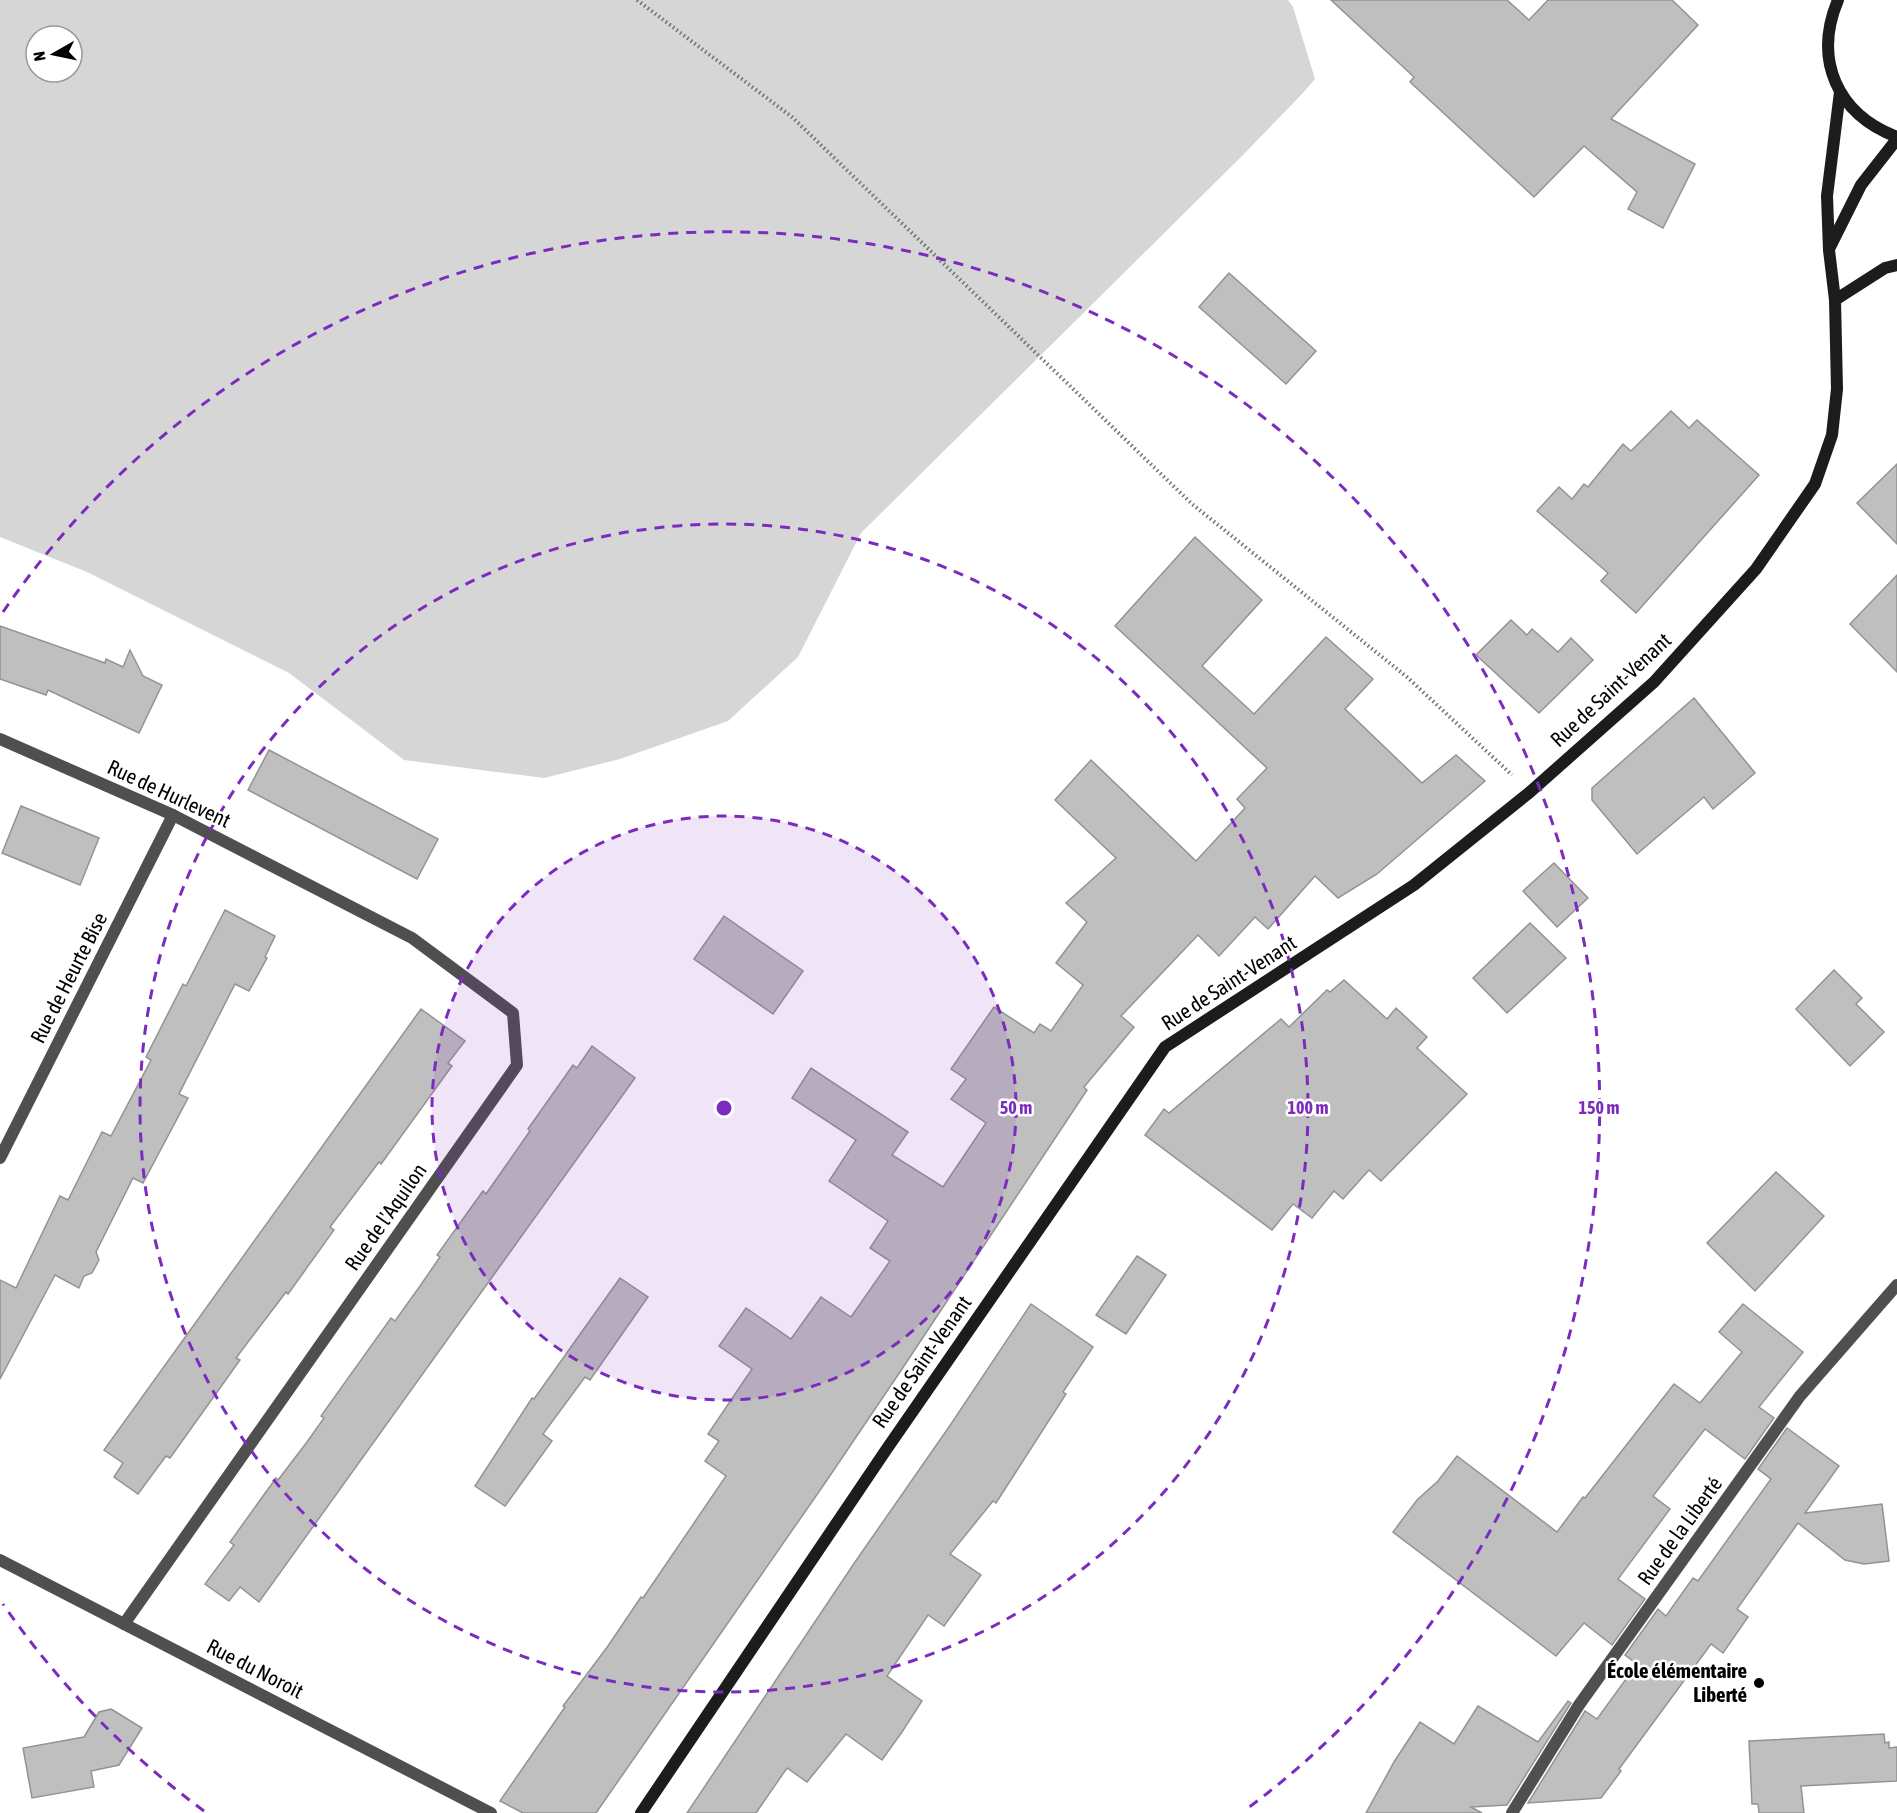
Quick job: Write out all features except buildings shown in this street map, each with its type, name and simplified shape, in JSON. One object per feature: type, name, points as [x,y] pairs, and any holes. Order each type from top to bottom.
[{"type":"main road","points":[[1826,0],[1833,13]]},
{"type":"main road","points":[[1828,250],[1861,185],[1897,138],[1858,116],[1840,92],[1830,68],[1827,50],[1828,32],[1838,0]]},
{"type":"main road","name":"Rue de Saint-Venant","points":[[641,1813],[886,1450],[1165,1047],[1414,885],[1530,792],[1654,682],[1756,569],[1815,484],[1832,435],[1837,389],[1835,300],[1828,250],[1827,196],[1840,92]]},
{"type":"main road","points":[[1835,300],[1885,268],[1897,265]]},
{"type":"street","name":"Rue de Hurlevent","points":[[0,739],[173,815],[318,889]]},
{"type":"street","name":"Rue de Heurte Bise","points":[[0,1158],[4,1141],[173,815]]},
{"type":"street","name":"Rue de l'Aquilon","points":[[124,1624],[517,1065],[513,1013],[412,938],[318,889]]},
{"type":"street","name":"Rue de la Liberté","points":[[1512,1813],[1579,1705],[1800,1396],[1897,1285]]},
{"type":"street","name":"Rue du Noroit","points":[[0,1560],[473,1809],[491,1813]]},
{"type":"path","points":[[637,0],[792,117],[1192,504],[1407,677],[1530,792]]},
{"type":"shaded area","points":[[0,0],[1288,0],[1293,7],[1315,79],[1240,158],[861,533],[798,657],[728,721],[620,759],[544,778],[404,760],[289,673],[87,572],[0,537]]},
{"type":"place","name":"École élémentaire Liberté","points":[[1759,1683]]}]
